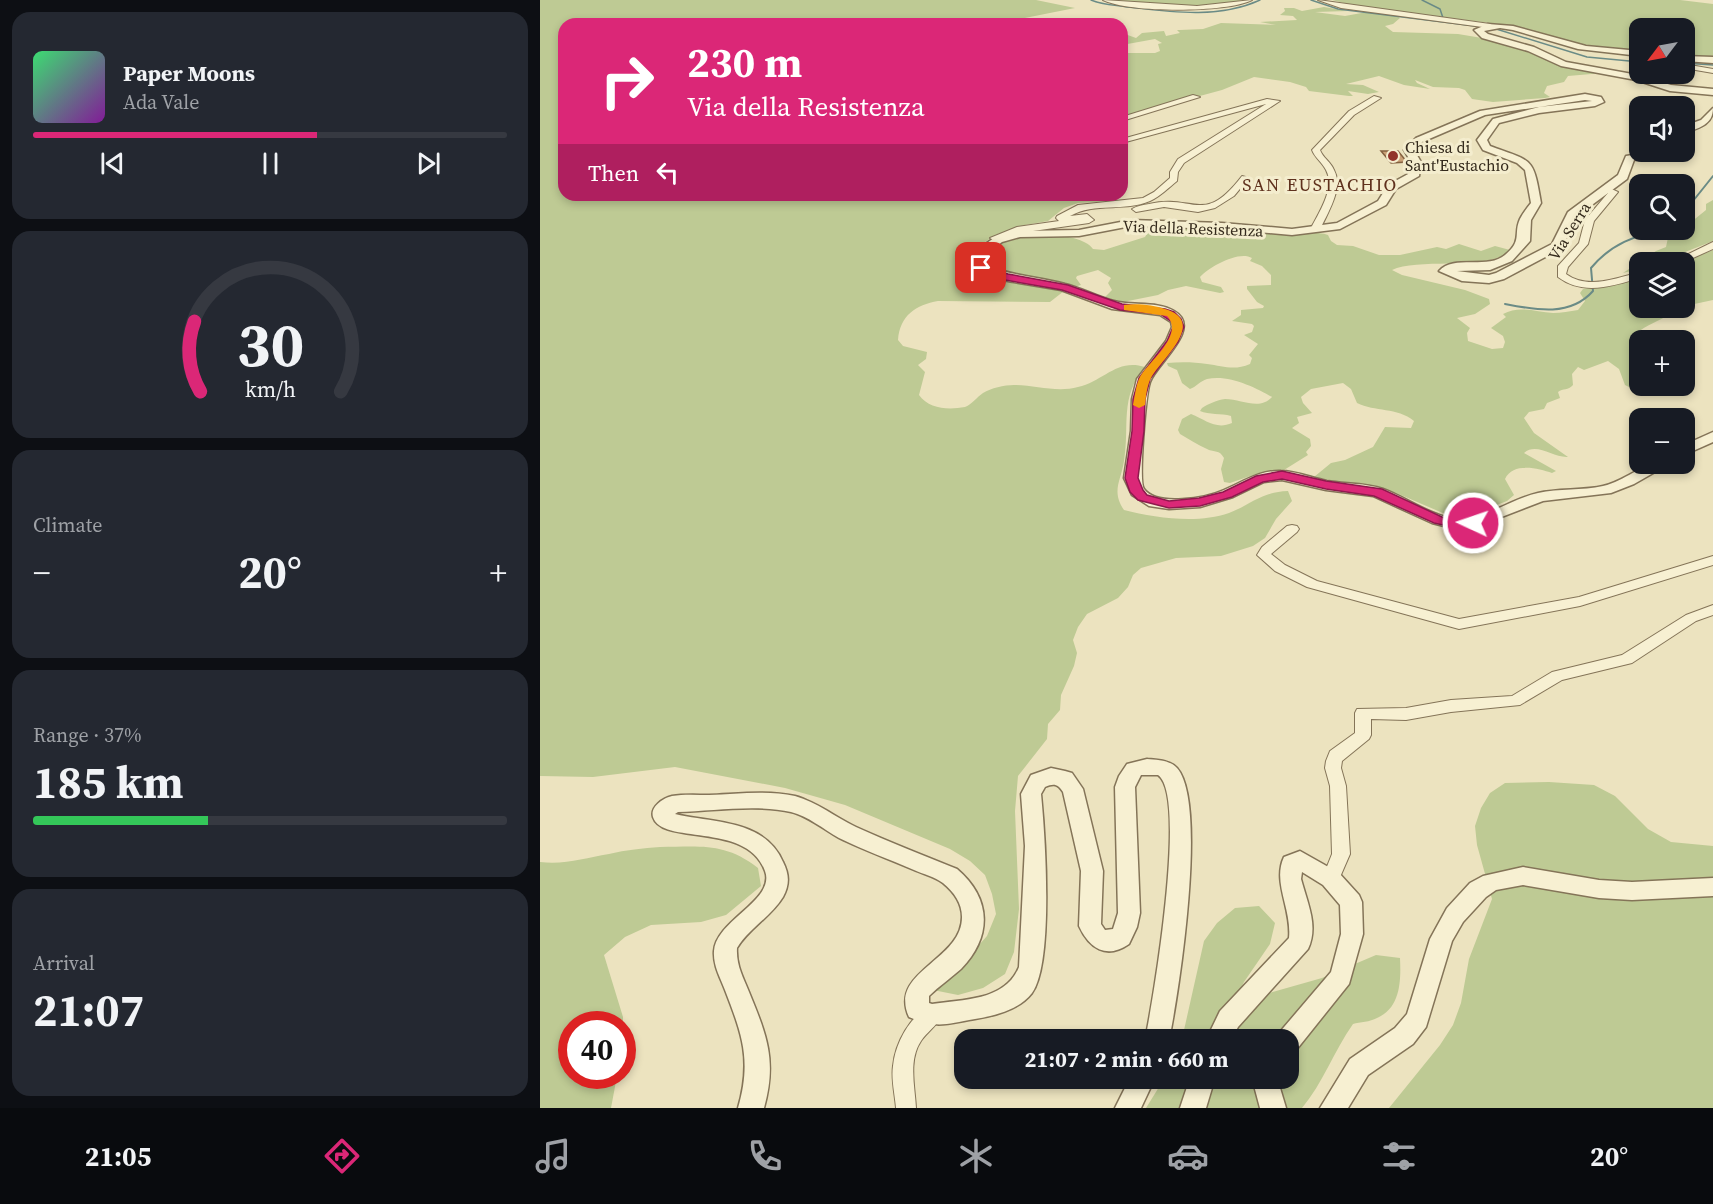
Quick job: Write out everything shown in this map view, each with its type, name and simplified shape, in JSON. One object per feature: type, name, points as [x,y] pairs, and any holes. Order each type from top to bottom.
[{"type":"street","points":[[1106,0],[1193,7],[1230,5],[1249,0]]},
{"type":"street","points":[[1321,0],[1341,6],[1523,32],[1578,47],[1629,53]]},
{"type":"street","points":[[1485,27],[1478,32],[1531,49],[1564,64],[1638,78],[1670,88],[1713,92]]},
{"type":"street","points":[[1695,59],[1713,60]]},
{"type":"street","points":[[1695,68],[1713,71]]},
{"type":"street","points":[[1128,117],[1196,97]]},
{"type":"street","name":"Via della Resistenza","points":[[998,240],[1020,234],[1078,233],[1131,224],[1222,226],[1292,232],[1340,226],[1356,219],[1382,202],[1392,187],[1415,174],[1416,162],[1410,150],[1411,146],[1419,140],[1484,113],[1585,97],[1598,99],[1599,102],[1539,110],[1493,124],[1482,143],[1495,152],[1521,161],[1530,169],[1536,202],[1525,220],[1524,241],[1508,259],[1478,268],[1449,268],[1445,272],[1462,277],[1489,279],[1500,276],[1557,246],[1572,214],[1623,177],[1629,161]]},
{"type":"street","points":[[1315,230],[1334,181],[1332,172],[1316,150],[1363,104],[1377,98]]},
{"type":"street","points":[[1128,139],[1267,100],[1276,101],[1241,121],[1180,162],[1174,172],[1174,179],[1157,194],[1139,201],[1078,207],[1060,218],[1064,220],[1084,216],[1089,220],[1017,230],[995,238],[998,240],[988,247],[981,268],[985,271],[1005,277],[1064,287],[1120,307],[1162,311],[1171,314],[1177,321],[1178,327],[1172,342],[1144,378],[1139,399],[1138,431],[1132,478],[1137,492],[1155,502],[1169,504],[1200,502],[1228,494],[1260,478],[1282,475],[1326,485],[1377,492],[1438,520],[1473,523],[1540,498],[1606,490],[1642,474]]},
{"type":"street","points":[[1695,126],[1704,122],[1713,111]]},
{"type":"street","points":[[1092,206],[1131,210],[1164,204],[1199,209],[1217,204],[1237,190],[1245,178]]},
{"type":"street","name":"Via Serra","points":[[1605,189],[1614,192],[1590,220],[1582,244],[1560,270],[1564,279],[1583,285],[1599,285],[1629,278]]},
{"type":"street","points":[[1695,254],[1713,245]]},
{"type":"street","points":[[1695,445],[1713,436]]},
{"type":"street","points":[[1292,529],[1266,550],[1264,555],[1280,568],[1312,584],[1459,624],[1580,601],[1713,560]]},
{"type":"street","points":[[1331,879],[1341,854],[1338,786],[1334,761],[1336,755],[1363,735],[1362,713],[1406,714],[1451,706],[1515,701],[1557,676],[1627,659],[1691,618],[1713,610]]},
{"type":"street","points":[[751,1108],[759,1085],[761,1066],[755,1036],[724,958],[730,939],[765,906],[776,891],[778,878],[776,865],[766,850],[744,838],[671,823],[664,818],[663,812],[673,804],[767,801],[794,804],[813,812],[847,832],[949,875],[960,883],[971,901],[974,916],[971,937],[952,961],[927,980],[917,992],[917,1009],[932,1015],[991,1006],[1007,999],[1023,986],[1031,967],[1036,846],[1031,794],[1038,781],[1051,776],[1065,780],[1073,789],[1092,871],[1090,926],[1098,939],[1111,943],[1120,939],[1127,926],[1129,913],[1125,787],[1127,779],[1140,765],[1161,768],[1170,774],[1175,783],[1178,802],[1178,903],[1166,1000],[1159,1029]]},
{"type":"street","points":[[1224,1029],[1229,1019],[1300,942],[1302,922],[1290,879],[1292,863],[1300,860],[1331,879],[1351,902],[1352,934],[1341,977],[1298,1029]]},
{"type":"street","points":[[1333,1108],[1359,1067],[1404,1036],[1417,1019],[1441,939],[1455,915],[1478,890],[1491,882],[1523,876],[1599,889],[1632,891],[1713,887]]},
{"type":"street","points":[[906,1108],[903,1066],[911,1038],[932,1015]]},
{"type":"street","points":[[1128,1108],[1138,1089]]},
{"type":"street","points":[[1193,1108],[1199,1089]]},
{"type":"street","points":[[1267,1089],[1273,1108]]},
{"type":"green space","points":[[540,0],[1036,0],[1075,8],[1025,18],[558,18],[558,201],[1113,201],[1078,203],[1064,208],[1048,221],[1025,225],[995,235],[968,254],[962,270],[975,279],[1064,291],[1050,302],[938,301],[923,305],[910,313],[902,324],[898,340],[903,346],[927,352],[926,359],[918,365],[925,372],[919,395],[933,406],[959,408],[967,406],[983,393],[998,387],[1022,385],[1070,389],[1087,384],[1126,365],[1145,367],[1132,390],[1127,412],[1126,448],[1117,491],[1124,510],[1163,517],[1204,518],[1229,513],[1257,499],[1288,491],[1292,501],[1276,519],[1265,538],[1253,546],[1221,556],[1176,558],[1141,568],[1133,575],[1128,587],[1118,598],[1087,614],[1078,627],[1073,640],[1077,653],[1074,666],[1061,695],[1060,710],[1048,724],[1047,739],[1018,776],[1015,811],[1019,909],[1014,952],[1005,974],[983,988],[958,995],[933,990],[987,936],[996,914],[985,875],[970,861],[950,849],[845,805],[785,788],[675,767],[593,777],[540,776]]},
{"type":"green space","points":[[1114,0],[1242,0],[1226,4],[1194,6]]},
{"type":"green space","points":[[1332,0],[1680,0],[1713,4],[1713,58],[1695,57],[1695,18],[1629,18],[1629,50],[1579,44],[1498,24],[1356,6]]},
{"type":"green space","points":[[1324,7],[1348,11],[1315,12],[1345,16],[1367,12],[1396,15],[1400,18],[1393,24],[1385,26],[1393,32],[1458,34],[1482,38],[1529,50],[1550,61],[1603,73],[1568,76],[1564,82],[1547,86],[1544,93],[1550,97],[1493,102],[1472,99],[1465,90],[1459,88],[1433,87],[1415,80],[1430,89],[1404,85],[1379,76],[1346,84],[1363,85],[1379,92],[1368,94],[1348,91],[1353,96],[1309,91],[1306,87],[1290,82],[1254,77],[1222,90],[1128,115],[1128,53],[1155,53],[1160,51],[1158,44],[1162,43],[1155,39],[1128,44],[1128,35],[1136,38],[1142,33],[1164,31],[1166,36],[1180,33],[1177,30],[1203,29],[1221,23],[1276,25],[1260,22],[1297,20],[1293,16],[1280,15],[1285,11],[1284,8],[1302,11]]},
{"type":"green space","points":[[1713,200],[1713,241],[1685,252],[1654,252],[1666,247],[1668,240],[1695,240],[1695,219],[1706,210],[1706,204]]},
{"type":"green space","points":[[1148,226],[1202,227],[1319,233],[1328,235],[1337,245],[1353,246],[1379,255],[1400,255],[1437,247],[1446,249],[1459,244],[1481,251],[1495,246],[1510,250],[1501,257],[1487,261],[1419,264],[1392,270],[1402,275],[1465,290],[1489,299],[1490,304],[1475,314],[1457,318],[1470,328],[1467,333],[1468,341],[1492,349],[1503,348],[1505,342],[1503,336],[1491,328],[1506,317],[1503,314],[1521,309],[1553,313],[1578,310],[1585,301],[1580,293],[1583,289],[1629,279],[1629,318],[1663,318],[1641,330],[1629,330],[1629,387],[1625,385],[1619,369],[1608,361],[1584,370],[1578,367],[1572,374],[1573,385],[1558,392],[1560,398],[1547,403],[1544,409],[1529,412],[1524,418],[1534,433],[1568,457],[1534,449],[1524,453],[1556,471],[1552,473],[1526,468],[1514,470],[1505,479],[1514,495],[1507,501],[1463,518],[1452,517],[1394,492],[1314,477],[1331,463],[1345,460],[1373,447],[1385,427],[1411,428],[1414,421],[1400,414],[1357,403],[1351,389],[1343,383],[1311,389],[1301,397],[1312,413],[1297,417],[1299,423],[1292,428],[1310,439],[1311,446],[1306,452],[1308,455],[1284,470],[1259,473],[1230,483],[1224,482],[1221,469],[1224,458],[1220,453],[1180,434],[1178,430],[1182,419],[1191,414],[1211,423],[1226,425],[1232,423],[1231,416],[1200,411],[1207,405],[1225,399],[1256,404],[1272,397],[1250,386],[1224,378],[1207,379],[1190,389],[1182,383],[1177,370],[1168,366],[1167,363],[1197,363],[1234,368],[1250,364],[1252,358],[1249,355],[1258,344],[1244,335],[1252,332],[1254,326],[1232,321],[1241,315],[1241,310],[1263,308],[1264,306],[1257,302],[1247,289],[1247,286],[1271,285],[1271,275],[1262,266],[1250,261],[1252,258],[1240,256],[1217,264],[1200,277],[1202,282],[1221,287],[1224,292],[1186,286],[1158,295],[1123,302],[1105,297],[1112,290],[1108,283],[1111,278],[1098,270],[1077,276],[1081,285],[1074,287],[1019,277],[986,267],[991,250],[995,246],[1016,238],[1061,236],[1086,243],[1093,249],[1104,250],[1145,237],[1148,232],[1145,228]]},
{"type":"green space","points":[[1713,250],[1713,300],[1695,304],[1695,257]]},
{"type":"green space","points":[[1549,782],[1594,785],[1615,796],[1648,829],[1671,842],[1713,846],[1713,1108],[1389,1108],[1440,1045],[1453,1025],[1461,1003],[1469,959],[1492,899],[1477,845],[1475,826],[1481,808],[1490,793],[1505,783]]},
{"type":"green space","points":[[700,847],[723,850],[758,868],[761,886],[726,915],[701,922],[651,925],[625,937],[604,955],[621,1011],[558,1011],[558,1089],[615,1089],[611,1108],[540,1108],[540,862],[566,862],[628,850]]},
{"type":"green space","points":[[1259,906],[1275,923],[1270,944],[1244,982],[1234,1003],[1322,978],[1376,955],[1400,958],[1399,984],[1395,1000],[1391,1008],[1377,1018],[1353,1024],[1302,1108],[1146,1108],[1158,1089],[1299,1089],[1299,1029],[1184,1029],[1204,941],[1217,923],[1235,908]]},
{"type":"building","name":"Chiesa di Sant'Eustachio","points":[[1381,151],[1398,151],[1407,162],[1391,163]]},
{"type":"waterway","points":[[1091,0],[1104,4],[1161,11],[1195,12],[1228,10],[1260,0]]},
{"type":"waterway","points":[[1311,0],[1338,9],[1475,26]]},
{"type":"waterway","points":[[1422,0],[1440,9],[1443,18]]},
{"type":"waterway","points":[[1493,28],[1587,57],[1629,61]]},
{"type":"waterway","points":[[1695,64],[1713,65]]},
{"type":"waterway","points":[[1695,198],[1713,176]]},
{"type":"waterway","points":[[1505,304],[1552,310],[1574,305],[1593,291],[1591,268],[1615,247],[1629,240]]},
{"type":"slow traffic","points":[[1128,308],[1171,314],[1177,321],[1178,327],[1172,342],[1144,378],[1139,405]]},
{"type":"place","name":"Chiesa di Sant'Eustachio","points":[[1393,156]]},
{"type":"district","name":"SAN EUSTACHIO","points":[[1320,185]]},
{"type":"route","points":[[981,268],[1005,277],[1064,287],[1120,307],[1162,311],[1171,314],[1177,321],[1178,327],[1172,342],[1144,378],[1139,399],[1138,431],[1132,478],[1137,492],[1143,497],[1169,504],[1200,502],[1228,494],[1260,478],[1282,475],[1326,485],[1377,492],[1438,520],[1473,523]]}]
